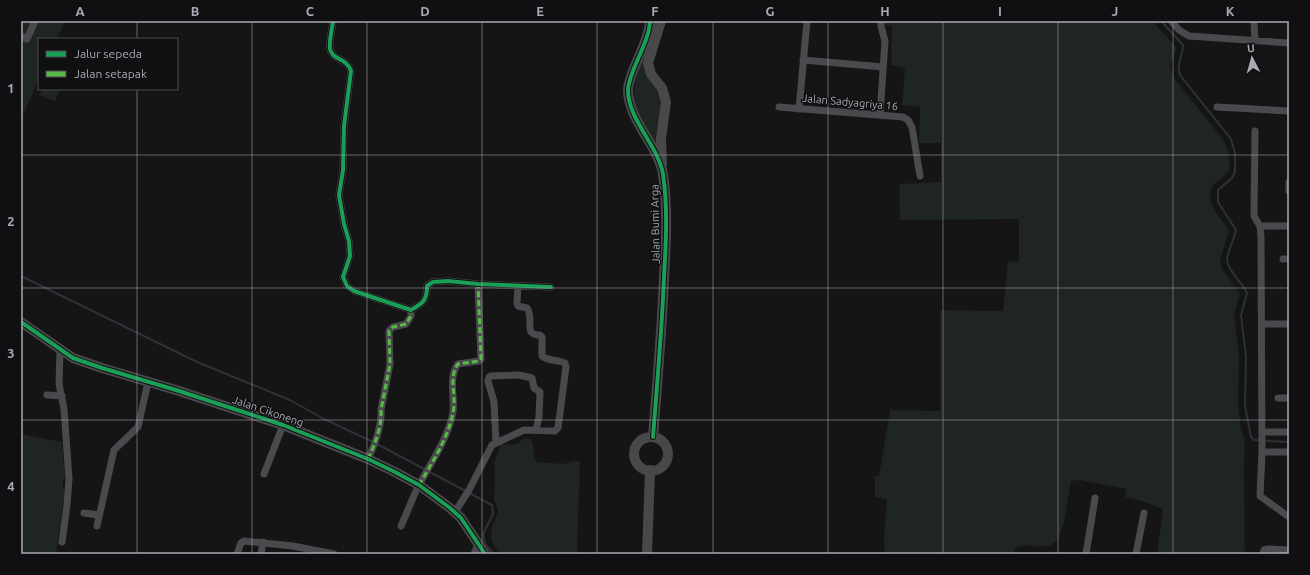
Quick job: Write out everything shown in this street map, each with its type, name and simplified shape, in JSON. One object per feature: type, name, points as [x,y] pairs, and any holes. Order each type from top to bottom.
[{"type":"street","points":[[24,37],[35,21]]},
{"type":"street","points":[[334,21],[330,50],[332,54],[346,62],[351,71],[344,126],[343,170],[340,195],[344,224],[349,241],[350,256],[343,277],[348,286],[354,291],[411,310],[423,303],[427,296],[427,286],[433,282],[448,281],[478,284],[551,287]]},
{"type":"street","name":"Jalan Bumi Arga","points":[[650,21],[628,90],[631,106],[658,160],[662,172],[665,200],[666,232],[664,294],[653,437]]},
{"type":"street","points":[[662,21],[648,63],[651,74],[662,88],[666,102],[662,125],[662,172]]},
{"type":"street","points":[[799,108],[806,21]]},
{"type":"street","points":[[880,115],[885,41],[881,21]]},
{"type":"street","points":[[1171,21],[1179,30],[1189,36],[1255,40],[1289,44]]},
{"type":"street","points":[[1254,21],[1255,40]]},
{"type":"street","points":[[803,60],[883,67]]},
{"type":"street","name":"Jalan Sadyagriya 16","points":[[779,107],[880,115],[908,120],[912,127],[920,176]]},
{"type":"street","points":[[1217,107],[1289,111]]},
{"type":"street","points":[[1255,131],[1254,216],[1260,226],[1262,324],[1262,452],[1260,496],[1289,517]]},
{"type":"street","points":[[1289,182],[1289,191]]},
{"type":"street","points":[[1260,226],[1289,226]]},
{"type":"street","points":[[401,526],[419,485],[443,441],[452,416],[454,404],[454,370],[458,364],[478,361],[481,359],[478,284]]},
{"type":"street","points":[[454,512],[469,490],[492,445],[524,430],[558,430],[566,367],[565,364],[560,361],[545,359],[542,356],[542,337],[540,335],[534,335],[530,332],[530,314],[527,308],[518,306],[518,286]]},
{"type":"street","points":[[368,459],[376,442],[390,364],[389,331],[393,327],[406,324],[411,316],[411,310]]},
{"type":"street","name":"Jalan Cikoneng","points":[[21,322],[73,358],[283,425],[368,459],[419,485],[454,512],[463,522],[476,549],[485,554]]},
{"type":"street","points":[[1262,324],[1289,324]]},
{"type":"street","points":[[62,351],[59,384],[64,409],[69,479],[68,505],[62,542]]},
{"type":"street","points":[[496,443],[494,402],[488,382],[489,377],[491,376],[519,375],[532,378],[534,388],[540,392],[539,417],[536,430]]},
{"type":"street","points":[[97,526],[114,450],[138,427],[148,382]]},
{"type":"street","points":[[47,396],[62,396]]},
{"type":"street","points":[[1278,398],[1289,398]]},
{"type":"street","points":[[264,474],[283,425]]},
{"type":"street","points":[[1262,437],[1289,432]]},
{"type":"street","points":[[653,437],[662,441],[665,445],[668,456],[659,469],[650,470],[639,465],[636,461],[634,450],[640,441],[645,438],[653,437]]},
{"type":"street","points":[[1262,452],[1289,452]]},
{"type":"street","points":[[647,554],[650,470]]},
{"type":"street","points":[[1086,554],[1095,498]]},
{"type":"street","points":[[84,513],[99,515]]},
{"type":"street","points":[[1136,554],[1144,513]]},
{"type":"street","points":[[237,554],[241,543],[244,541],[293,546],[334,554]]},
{"type":"street","points":[[261,554],[263,542]]},
{"type":"street","points":[[291,554],[293,546]]},
{"type":"street","points":[[1263,554],[1264,550],[1268,549],[1289,550]]},
{"type":"shaded area","points":[[21,21],[65,21],[57,38],[38,38],[38,81],[21,119]]},
{"type":"shaded area","points":[[658,21],[644,59],[662,94],[659,148],[639,113],[634,95],[638,71],[647,42]]},
{"type":"shaded area","points":[[885,21],[1152,21],[1176,47],[1176,52],[1170,65],[1174,78],[1225,142],[1230,166],[1227,173],[1211,189],[1210,195],[1214,209],[1229,231],[1220,260],[1222,269],[1240,294],[1234,314],[1239,357],[1238,406],[1241,429],[1245,441],[1245,554],[1157,554],[1163,509],[1145,502],[1125,497],[1126,489],[1081,480],[1071,481],[1064,522],[1059,538],[1051,545],[1039,547],[1027,545],[1015,548],[1014,554],[885,553],[884,538],[887,499],[875,497],[875,476],[879,476],[890,410],[940,411],[940,310],[1003,311],[1008,262],[1019,261],[1019,219],[900,220],[899,184],[941,182],[941,143],[919,143],[920,107],[902,105],[905,68],[891,65],[892,26],[885,25]]},
{"type":"shaded area","points":[[42,90],[60,90],[55,101],[40,95]]},
{"type":"shaded area","points":[[21,434],[62,442],[65,479],[63,480],[63,488],[65,489],[56,554],[21,554]]},
{"type":"shaded area","points":[[525,438],[531,439],[536,462],[564,464],[572,461],[580,461],[577,554],[500,554],[494,547],[491,538],[492,526],[498,510],[494,500],[494,462],[501,445],[516,444]]},
{"type":"waterway","points":[[1161,21],[1183,45],[1179,63],[1180,75],[1231,139],[1235,153],[1235,172],[1232,178],[1218,190],[1218,202],[1236,230],[1228,254],[1227,262],[1247,293],[1241,315],[1246,357],[1245,406],[1251,437],[1254,440],[1289,442]]},
{"type":"waterway","points":[[21,276],[197,362],[290,400],[322,418],[373,442]]},
{"type":"waterway","points":[[377,444],[492,505],[493,514],[483,534],[485,544],[494,554]]},
{"type":"marked path","points":[[419,485],[441,447],[449,427],[454,406],[453,379],[455,369],[458,364],[479,361],[481,359],[478,284]]},
{"type":"marked path","points":[[368,459],[379,429],[390,364],[389,331],[393,327],[406,324],[411,316],[411,310],[415,308]]},
{"type":"cycle path","points":[[333,21],[330,39],[331,53],[346,64],[351,71],[344,126],[343,170],[339,195],[344,224],[349,241],[350,256],[343,277],[347,286],[354,291],[411,310],[424,301],[427,286],[433,282],[448,281],[478,284],[551,287]]},
{"type":"cycle path","points":[[650,21],[649,30],[629,82],[628,90],[629,101],[633,112],[660,163],[663,174],[666,200],[663,297],[653,437]]},
{"type":"cycle path","points":[[21,322],[73,358],[283,425],[368,459],[395,472],[419,485],[461,518],[485,554]]}]
